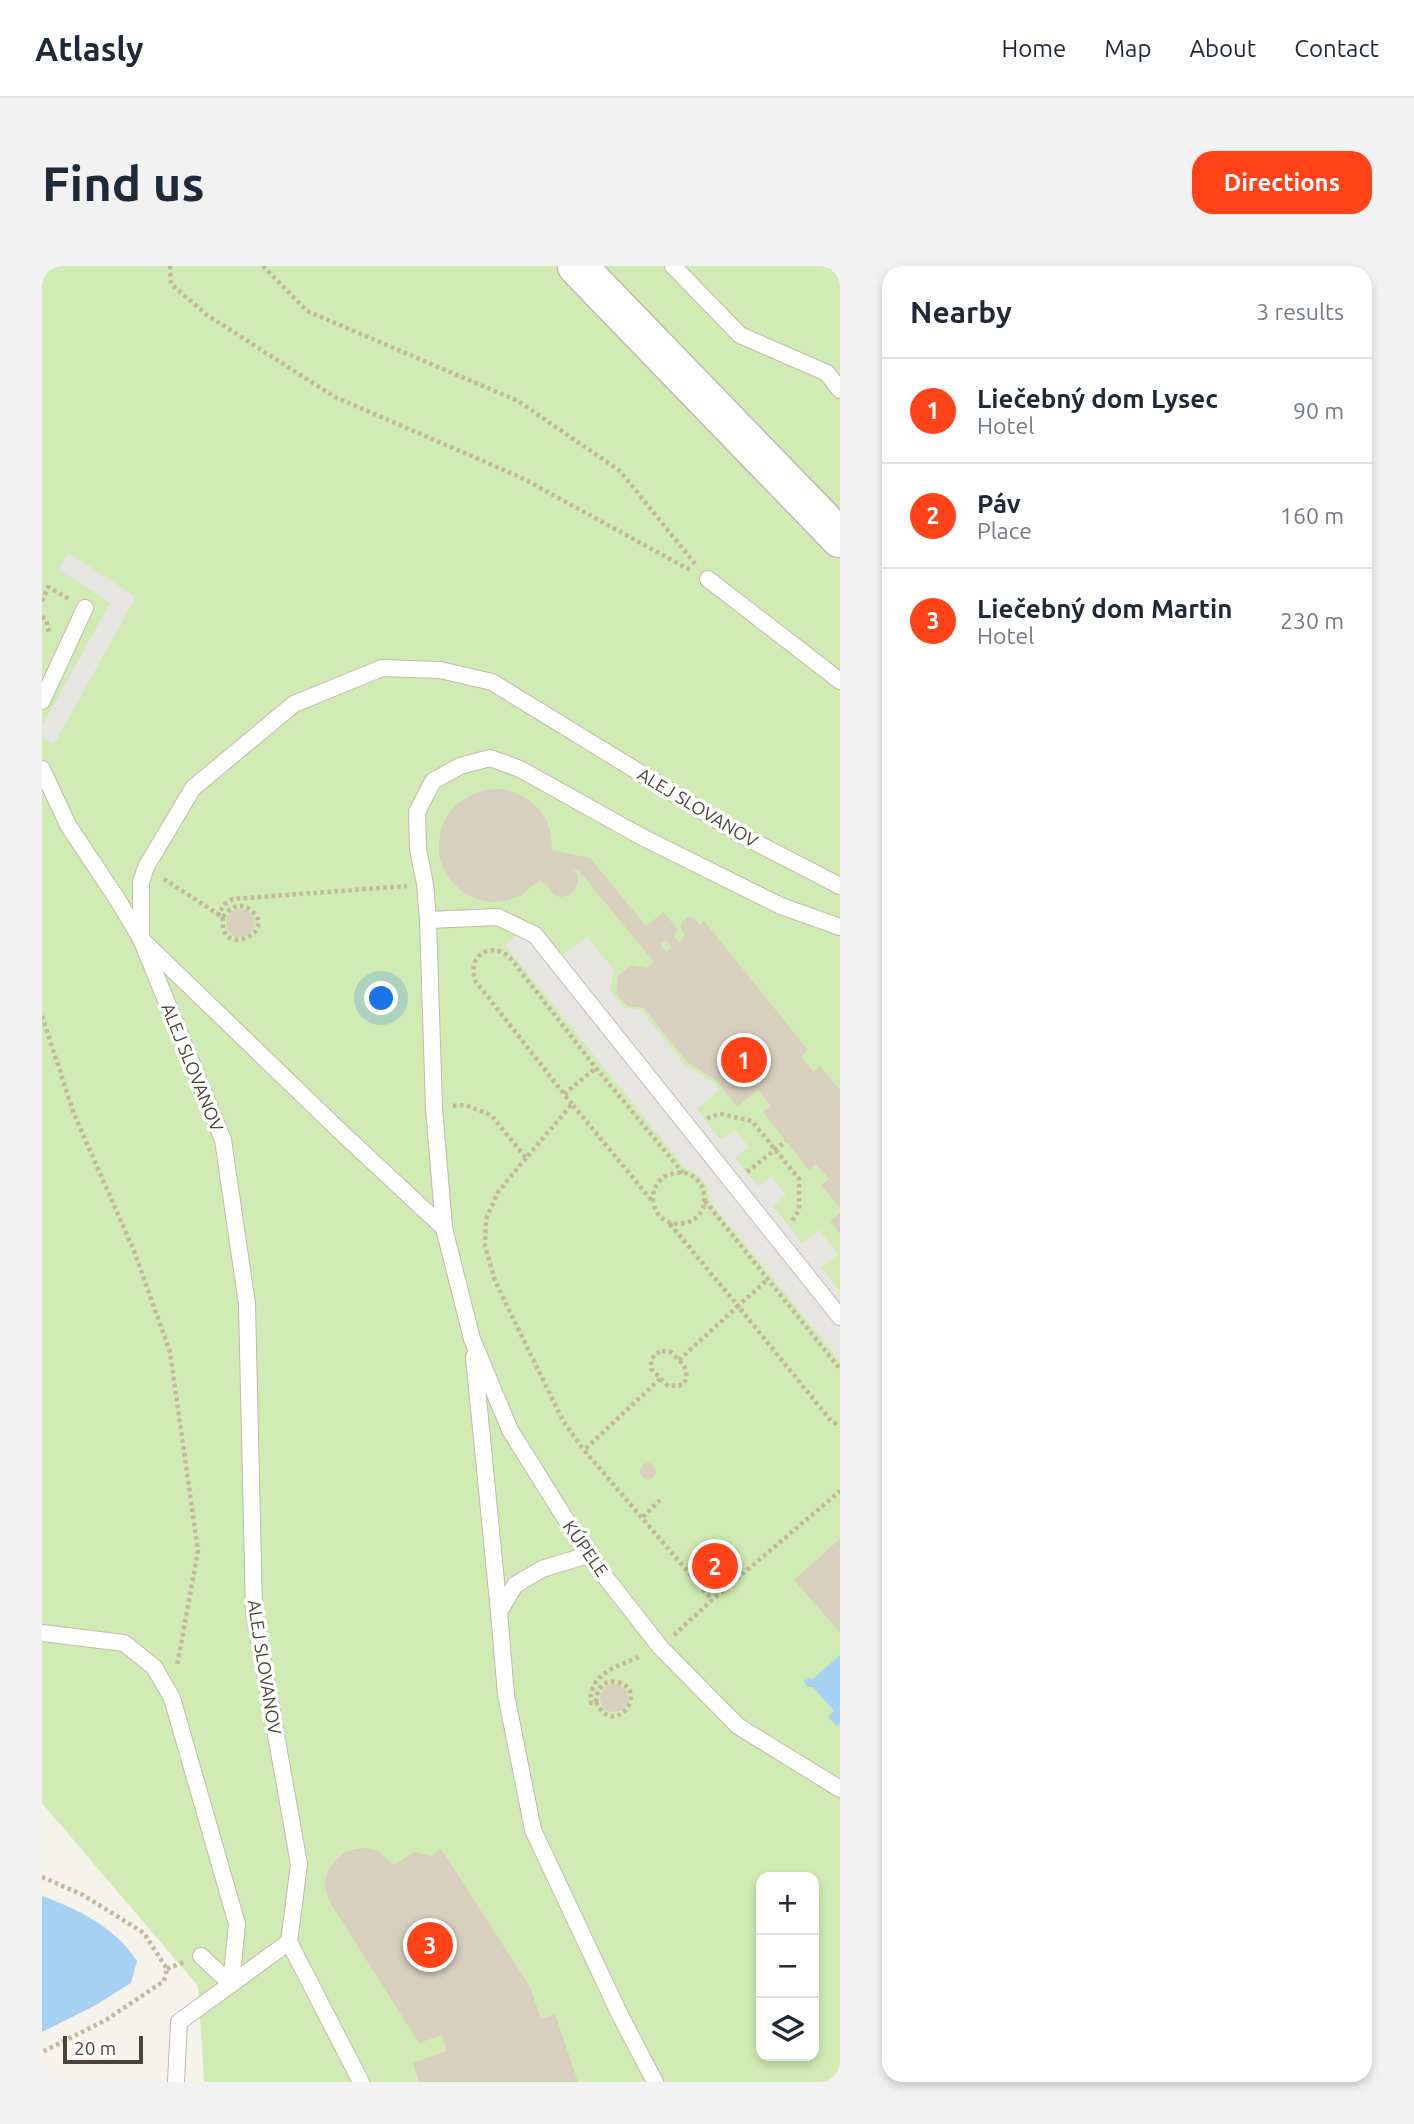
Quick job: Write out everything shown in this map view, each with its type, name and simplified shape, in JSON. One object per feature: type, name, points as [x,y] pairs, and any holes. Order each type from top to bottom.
[{"type":"street","points":[[577,266],[840,538]]},
{"type":"lane","points":[[673,266],[740,335],[827,373],[840,390]]},
{"type":"lane","points":[[708,579],[840,681]]},
{"type":"lane","points":[[42,701],[85,608]]},
{"type":"lane","name":"ALEJ SLOVANOV","points":[[289,1942],[299,1864],[254,1611],[247,1304],[223,1140],[141,939],[141,882],[146,867],[193,788],[294,705],[382,668],[440,670],[492,682],[744,836],[840,886]]},
{"type":"lane","name":"KÚPELE","points":[[840,928],[781,906],[642,837],[520,769],[490,758],[460,766],[433,781],[417,812],[418,849],[428,920],[434,1108],[444,1228],[472,1339],[510,1430],[588,1555],[661,1648],[738,1726],[840,1789]]},
{"type":"lane","points":[[42,769],[68,825],[141,939],[444,1228]]},
{"type":"lane","points":[[428,920],[498,916],[535,935],[840,1317]]},
{"type":"lane","points":[[472,1339],[506,1695],[533,1830],[620,2015],[655,2082]]},
{"type":"lane","points":[[499,1612],[515,1586],[542,1569],[588,1555]]},
{"type":"lane","points":[[42,1633],[124,1643],[154,1667],[172,1698],[237,1924],[231,1984]]},
{"type":"lane","points":[[176,2082],[179,2022],[289,1942],[361,2082]]},
{"type":"lane","points":[[201,1955],[231,1984]]},
{"type":"path","points":[[170,266],[171,284],[207,315],[335,397],[520,477],[708,579]]},
{"type":"path","points":[[263,266],[307,312],[518,401],[620,471],[708,579]]},
{"type":"path","points":[[42,601],[48,587],[85,608]]},
{"type":"path","points":[[42,617],[46,619],[49,632],[43,645]]},
{"type":"path","points":[[146,867],[221,916]]},
{"type":"path","points":[[221,916],[234,906],[250,908],[255,914],[256,929],[252,936],[245,940],[230,938],[222,925],[221,916],[225,904],[233,899],[425,884]]},
{"type":"path","points":[[653,1202],[476,982],[473,966],[476,958],[490,950],[498,950],[511,959],[683,1173]]},
{"type":"path","points":[[42,1016],[74,1114],[134,1251],[170,1352],[198,1551],[172,1698]]},
{"type":"path","points":[[564,1094],[596,1068]]},
{"type":"path","points":[[572,1104],[498,1192],[486,1219],[485,1247],[495,1281],[563,1421],[584,1450],[712,1600]]},
{"type":"path","points":[[434,1108],[465,1105],[491,1115],[526,1158]]},
{"type":"path","points":[[686,1124],[722,1114],[752,1121],[799,1180],[799,1210],[780,1241]]},
{"type":"path","points":[[754,1166],[786,1141]]},
{"type":"path","points":[[669,1223],[685,1224],[695,1219],[705,1200],[699,1183],[683,1173],[671,1173],[656,1185],[652,1195],[658,1214],[669,1223],[831,1421],[840,1426]]},
{"type":"path","points":[[705,1200],[840,1369]]},
{"type":"path","points":[[679,1360],[767,1280]]},
{"type":"path","points":[[671,1352],[686,1368],[687,1377],[683,1385],[668,1387],[660,1379],[651,1369],[651,1361],[655,1354],[671,1352]]},
{"type":"path","points":[[584,1450],[660,1379]]},
{"type":"path","points":[[596,1702],[591,1703],[591,1690],[605,1672],[661,1648],[712,1600],[840,1491]]},
{"type":"path","points":[[643,1517],[660,1500]]},
{"type":"path","points":[[614,1681],[621,1683],[631,1695],[627,1710],[621,1715],[606,1714],[596,1702],[600,1687],[614,1681]]},
{"type":"path","points":[[42,1877],[83,1895],[144,1933],[167,1969],[164,1981],[106,2020],[42,2052]]},
{"type":"green space","points":[[42,266],[840,266],[840,2082],[204,2082],[198,1986],[42,1803]]},
{"type":"shaded area","points":[[69,553],[136,597],[54,744],[42,737],[42,726],[110,603],[58,569]]},
{"type":"shaded area","points":[[532,924],[559,958],[587,936],[613,969],[611,992],[624,1008],[641,1010],[685,1065],[714,1083],[720,1090],[697,1109],[721,1140],[735,1130],[749,1147],[735,1158],[758,1186],[771,1176],[786,1195],[773,1206],[802,1243],[819,1230],[838,1254],[821,1267],[840,1291],[840,1361],[710,1201],[708,1189],[701,1177],[684,1167],[505,945]]},
{"type":"water","points":[[840,1655],[840,1723],[837,1726],[828,1717],[834,1711],[813,1687],[808,1687],[804,1681],[813,1679]]},
{"type":"water","points":[[42,1896],[69,1907],[107,1929],[137,1961],[131,1983],[96,2005],[42,2032]]},
{"type":"building","points":[[485,790],[514,792],[538,808],[547,821],[552,850],[590,858],[646,926],[664,912],[678,930],[673,935],[679,942],[685,935],[681,929],[682,922],[688,917],[694,918],[700,925],[704,921],[808,1050],[801,1057],[813,1072],[820,1066],[840,1090],[840,1208],[821,1185],[829,1179],[816,1164],[809,1170],[763,1112],[771,1106],[758,1090],[737,1107],[716,1080],[688,1063],[644,1008],[627,1006],[616,993],[618,976],[631,965],[647,968],[654,962],[580,872],[569,866],[578,877],[577,885],[574,891],[561,897],[554,895],[547,885],[539,881],[520,896],[491,902],[476,899],[452,882],[439,856],[442,826],[458,803]],"holes":[[[666,940],[672,948],[666,952],[660,944]]]},
{"type":"building","points":[[240,909],[250,913],[254,923],[250,933],[240,937],[230,933],[226,923],[230,913]]},
{"type":"building","points":[[840,1213],[840,1234],[830,1221]]},
{"type":"building","points":[[648,1463],[654,1465],[654,1477],[648,1479],[642,1477],[640,1471],[642,1465]]},
{"type":"building","points":[[840,1539],[840,1632],[794,1580]]},
{"type":"building","points":[[614,1684],[624,1688],[628,1698],[624,1708],[614,1712],[604,1708],[600,1698],[604,1688]]},
{"type":"building","points":[[366,1848],[378,1851],[394,1865],[414,1852],[431,1856],[441,1849],[530,1987],[541,2019],[555,2014],[578,2082],[419,2082],[413,2063],[447,2051],[442,2035],[419,2043],[326,1893],[328,1870],[335,1861],[344,1853]]},
{"type":"place","name":"Liečebný dom Lysec","points":[[744,1060]]},
{"type":"place","name":"Páv","points":[[715,1566]]},
{"type":"place","name":"Liečebný dom Martin","points":[[430,1945]]}]
